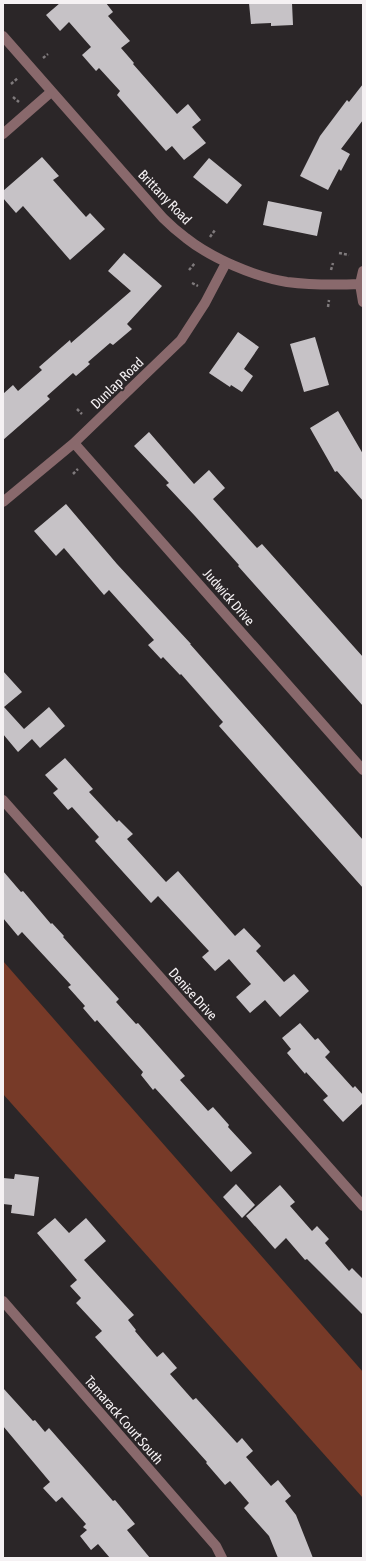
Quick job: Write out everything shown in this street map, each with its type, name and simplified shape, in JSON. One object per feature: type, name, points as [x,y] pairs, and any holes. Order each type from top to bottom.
[{"type":"street","name":"Brittany Road","points":[[3,36],[162,218],[187,239],[226,263],[286,282],[326,285],[360,284]]},
{"type":"street","points":[[3,134],[51,92]]},
{"type":"street","name":"Dunlap Road","points":[[3,502],[74,443],[181,340],[205,303],[226,263]]},
{"type":"street","points":[[363,271],[360,284],[363,302]]},
{"type":"street","name":"Judwick Drive","points":[[74,443],[363,770]]},
{"type":"street","name":"Denise Drive","points":[[3,800],[363,1206]]},
{"type":"street","name":"Tamarack Court South","points":[[3,1301],[216,1546],[222,1558]]},
{"type":"path","points":[[41,60],[48,54]]},
{"type":"path","points":[[11,84],[18,78]]},
{"type":"path","points":[[13,97],[19,102]]},
{"type":"path","points":[[210,237],[215,230]]},
{"type":"path","points":[[339,253],[349,255]]},
{"type":"path","points":[[189,270],[195,263]]},
{"type":"path","points":[[331,271],[333,263]]},
{"type":"path","points":[[192,283],[198,286]]},
{"type":"path","points":[[328,307],[329,299]]},
{"type":"path","points":[[77,409],[82,415]]},
{"type":"path","points":[[73,474],[78,469]]},
{"type":"shaded area","points":[[3,961],[363,1372],[363,1498],[3,1094]]},
{"type":"building","points":[[60,3],[106,3],[113,12],[108,16],[130,41],[121,48],[134,63],[133,64],[177,114],[188,104],[201,120],[192,127],[206,143],[184,160],[172,146],[166,151],[117,95],[120,91],[99,68],[96,71],[82,55],[91,47],[69,22],[60,31],[46,15]]},
{"type":"building","points":[[249,3],[292,3],[293,25],[271,26],[271,23],[251,24]]},
{"type":"building","points":[[363,84],[363,120],[341,149],[350,154],[341,171],[339,169],[328,190],[300,176],[320,136],[347,100],[349,102]]},
{"type":"building","points":[[42,157],[59,176],[53,180],[86,217],[90,213],[105,229],[70,260],[23,206],[16,213],[3,198],[3,191]]},
{"type":"building","points":[[209,158],[242,185],[227,204],[193,177]]},
{"type":"building","points":[[268,201],[322,212],[317,236],[263,225]]},
{"type":"building","points":[[124,253],[162,286],[127,324],[132,329],[113,345],[110,343],[88,362],[90,364],[76,376],[73,373],[47,396],[50,399],[3,440],[3,394],[13,385],[18,391],[42,370],[39,367],[70,340],[71,343],[131,291],[108,271]]},
{"type":"building","points":[[238,332],[259,347],[244,369],[253,376],[242,392],[231,385],[230,387],[209,373]]},
{"type":"building","points":[[315,337],[329,385],[304,392],[290,344]]},
{"type":"building","points":[[338,411],[363,454],[363,501],[337,471],[335,472],[310,428]]},
{"type":"building","points":[[149,432],[194,484],[209,470],[225,488],[213,499],[257,548],[262,544],[363,657],[363,706],[238,566],[239,565],[166,485],[169,483],[134,446]]},
{"type":"building","points":[[66,504],[117,564],[191,644],[363,840],[363,888],[219,726],[223,722],[181,674],[180,675],[163,657],[161,659],[148,645],[154,640],[109,590],[104,595],[64,548],[56,556],[34,531]]},
{"type":"building","points":[[3,671],[22,692],[4,707],[24,729],[49,707],[65,726],[40,748],[32,739],[18,752],[3,734]]},
{"type":"building","points":[[65,758],[93,789],[89,792],[117,822],[119,820],[133,834],[127,839],[166,882],[178,871],[235,936],[244,928],[261,946],[256,951],[284,982],[294,974],[309,991],[280,1017],[265,1000],[250,1013],[236,997],[251,984],[229,959],[215,971],[202,957],[209,951],[158,896],[151,903],[95,841],[99,837],[72,807],[68,810],[53,793],[58,789],[45,775]]},
{"type":"building","points":[[3,871],[21,892],[23,891],[51,924],[52,923],[64,936],[63,937],[119,999],[116,1002],[136,1024],[138,1023],[185,1076],[180,1080],[208,1111],[213,1107],[229,1125],[228,1127],[252,1153],[231,1172],[155,1088],[153,1090],[141,1075],[143,1072],[97,1020],[95,1022],[83,1008],[85,1006],[68,987],[71,985],[22,932],[18,936],[3,918]]},
{"type":"building","points":[[300,1023],[315,1040],[318,1038],[330,1052],[325,1057],[353,1088],[355,1086],[363,1095],[363,1103],[343,1122],[323,1100],[328,1096],[306,1072],[305,1074],[287,1053],[291,1049],[282,1038]]},
{"type":"building","points":[[15,1174],[39,1177],[34,1216],[11,1213],[12,1205],[3,1204],[3,1178],[14,1179]]},
{"type":"building","points":[[236,1184],[255,1205],[242,1218],[223,1197]]},
{"type":"building","points":[[280,1185],[295,1202],[290,1206],[312,1231],[317,1226],[329,1239],[325,1243],[349,1271],[352,1268],[363,1279],[363,1315],[307,1259],[305,1260],[286,1238],[275,1249],[246,1216]]},
{"type":"building","points":[[55,1218],[69,1233],[86,1218],[106,1241],[84,1260],[134,1315],[128,1320],[136,1330],[135,1331],[157,1357],[163,1352],[177,1368],[170,1374],[193,1400],[196,1398],[237,1443],[242,1438],[253,1451],[246,1457],[271,1486],[278,1480],[291,1496],[285,1501],[296,1515],[313,1558],[278,1558],[269,1536],[244,1508],[249,1503],[230,1481],[225,1485],[206,1463],[207,1462],[95,1337],[102,1331],[76,1303],[81,1298],[70,1286],[77,1280],[37,1233]]},
{"type":"building","points":[[3,1388],[45,1432],[49,1428],[113,1501],[115,1500],[135,1524],[127,1530],[150,1558],[110,1558],[98,1544],[91,1550],[80,1536],[87,1530],[83,1527],[86,1524],[62,1497],[56,1502],[43,1488],[50,1482],[3,1426]]}]
